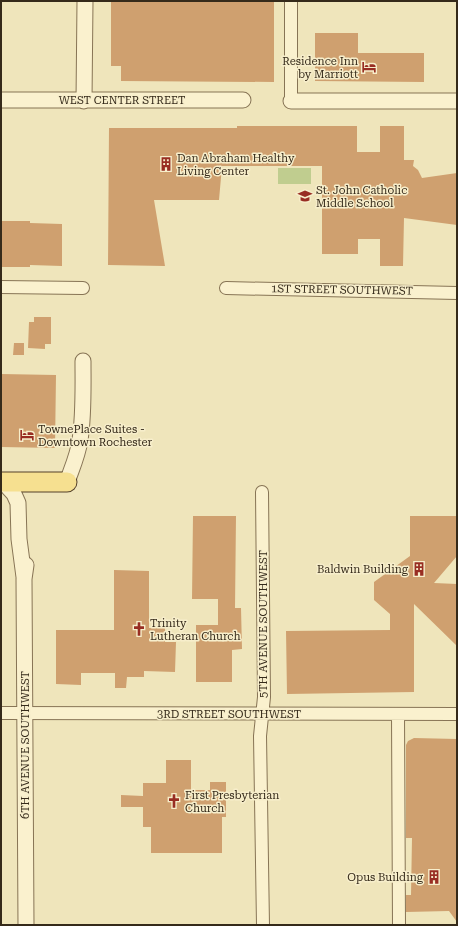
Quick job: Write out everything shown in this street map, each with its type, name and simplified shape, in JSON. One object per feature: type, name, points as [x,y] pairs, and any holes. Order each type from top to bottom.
[{"type":"main road","points":[[2,482],[67,482]]},
{"type":"street","points":[[84,101],[85,1]]},
{"type":"street","points":[[292,1],[291,101],[457,101]]},
{"type":"street","name":"WEST CENTER STREET","points":[[1,100],[243,100]]},
{"type":"street","points":[[1,287],[83,288]]},
{"type":"street","name":"1ST STREET SOUTHWEST","points":[[226,288],[457,293]]},
{"type":"street","points":[[67,482],[76,458],[80,441],[83,361]]},
{"type":"street","name":"6TH AVENUE SOUTHWEST","points":[[2,482],[14,494],[18,503],[19,539],[25,572],[24,714],[26,925]]},
{"type":"street","name":"5TH AVENUE SOUTHWEST","points":[[262,492],[264,697],[260,736],[263,925]]},
{"type":"street","name":"3RD STREET SOUTHWEST","points":[[1,713],[457,714]]},
{"type":"street","points":[[398,714],[399,925]]},
{"type":"green space","points":[[278,168],[311,168],[311,184],[278,184]]},
{"type":"building","points":[[111,1],[274,1],[274,82],[121,81],[121,66],[111,66]]},
{"type":"building","name":"Residence Inn by Marriott","points":[[315,33],[358,33],[358,53],[424,53],[424,82],[315,81]]},
{"type":"building","points":[[237,126],[357,126],[357,152],[380,152],[380,126],[404,126],[404,160],[414,160],[413,166],[418,170],[422,178],[457,173],[457,225],[404,218],[403,266],[380,266],[380,239],[358,239],[358,254],[322,254],[322,166],[222,166],[219,200],[154,200],[165,266],[108,265],[109,128],[237,128]]},
{"type":"building","points":[[1,221],[30,221],[30,223],[62,224],[62,266],[30,265],[30,267],[1,267]]},
{"type":"building","points":[[34,317],[51,317],[51,344],[45,344],[45,349],[28,348],[29,322],[34,322]]},
{"type":"building","points":[[14,343],[24,343],[24,355],[13,355]]},
{"type":"building","points":[[1,374],[56,375],[55,448],[1,447]]},
{"type":"building","points":[[193,516],[236,516],[235,608],[241,608],[242,649],[232,650],[232,682],[196,682],[196,625],[218,625],[218,599],[192,599]]},
{"type":"building","points":[[410,516],[457,516],[457,556],[434,583],[457,584],[457,646],[414,604],[414,692],[287,694],[286,631],[390,630],[390,614],[374,600],[374,582],[410,556]]},
{"type":"building","name":"Trinity Lutheran Church","points":[[114,570],[149,571],[149,628],[165,628],[165,642],[176,642],[175,672],[144,671],[144,677],[127,677],[126,688],[115,688],[115,673],[81,673],[81,685],[56,684],[56,630],[114,630]]},
{"type":"building","points":[[414,738],[457,739],[457,922],[449,911],[406,912],[406,895],[411,895],[412,838],[406,838],[406,745],[408,741]]},
{"type":"building","name":"First Presbyterian Church","points":[[166,760],[191,760],[191,790],[210,790],[210,782],[226,782],[226,817],[222,817],[222,853],[151,853],[151,827],[143,827],[143,807],[121,807],[121,795],[143,796],[143,783],[166,783]]},
{"type":"place","name":"Residence Inn by Marriott","points":[[369,67]]},
{"type":"place","name":"Dan Abraham Healthy Living Center","points":[[166,164]]},
{"type":"place","name":"St. John Catholic Middle School","points":[[305,196]]},
{"type":"place","name":"TownePlace Suites - Downtown Rochester","points":[[27,435]]},
{"type":"place","name":"Baldwin Building","points":[[419,569]]},
{"type":"place","name":"Trinity Lutheran Church","points":[[139,629]]},
{"type":"place","name":"First Presbyterian Church","points":[[174,801]]},
{"type":"place","name":"Opus Building","points":[[434,877]]}]
